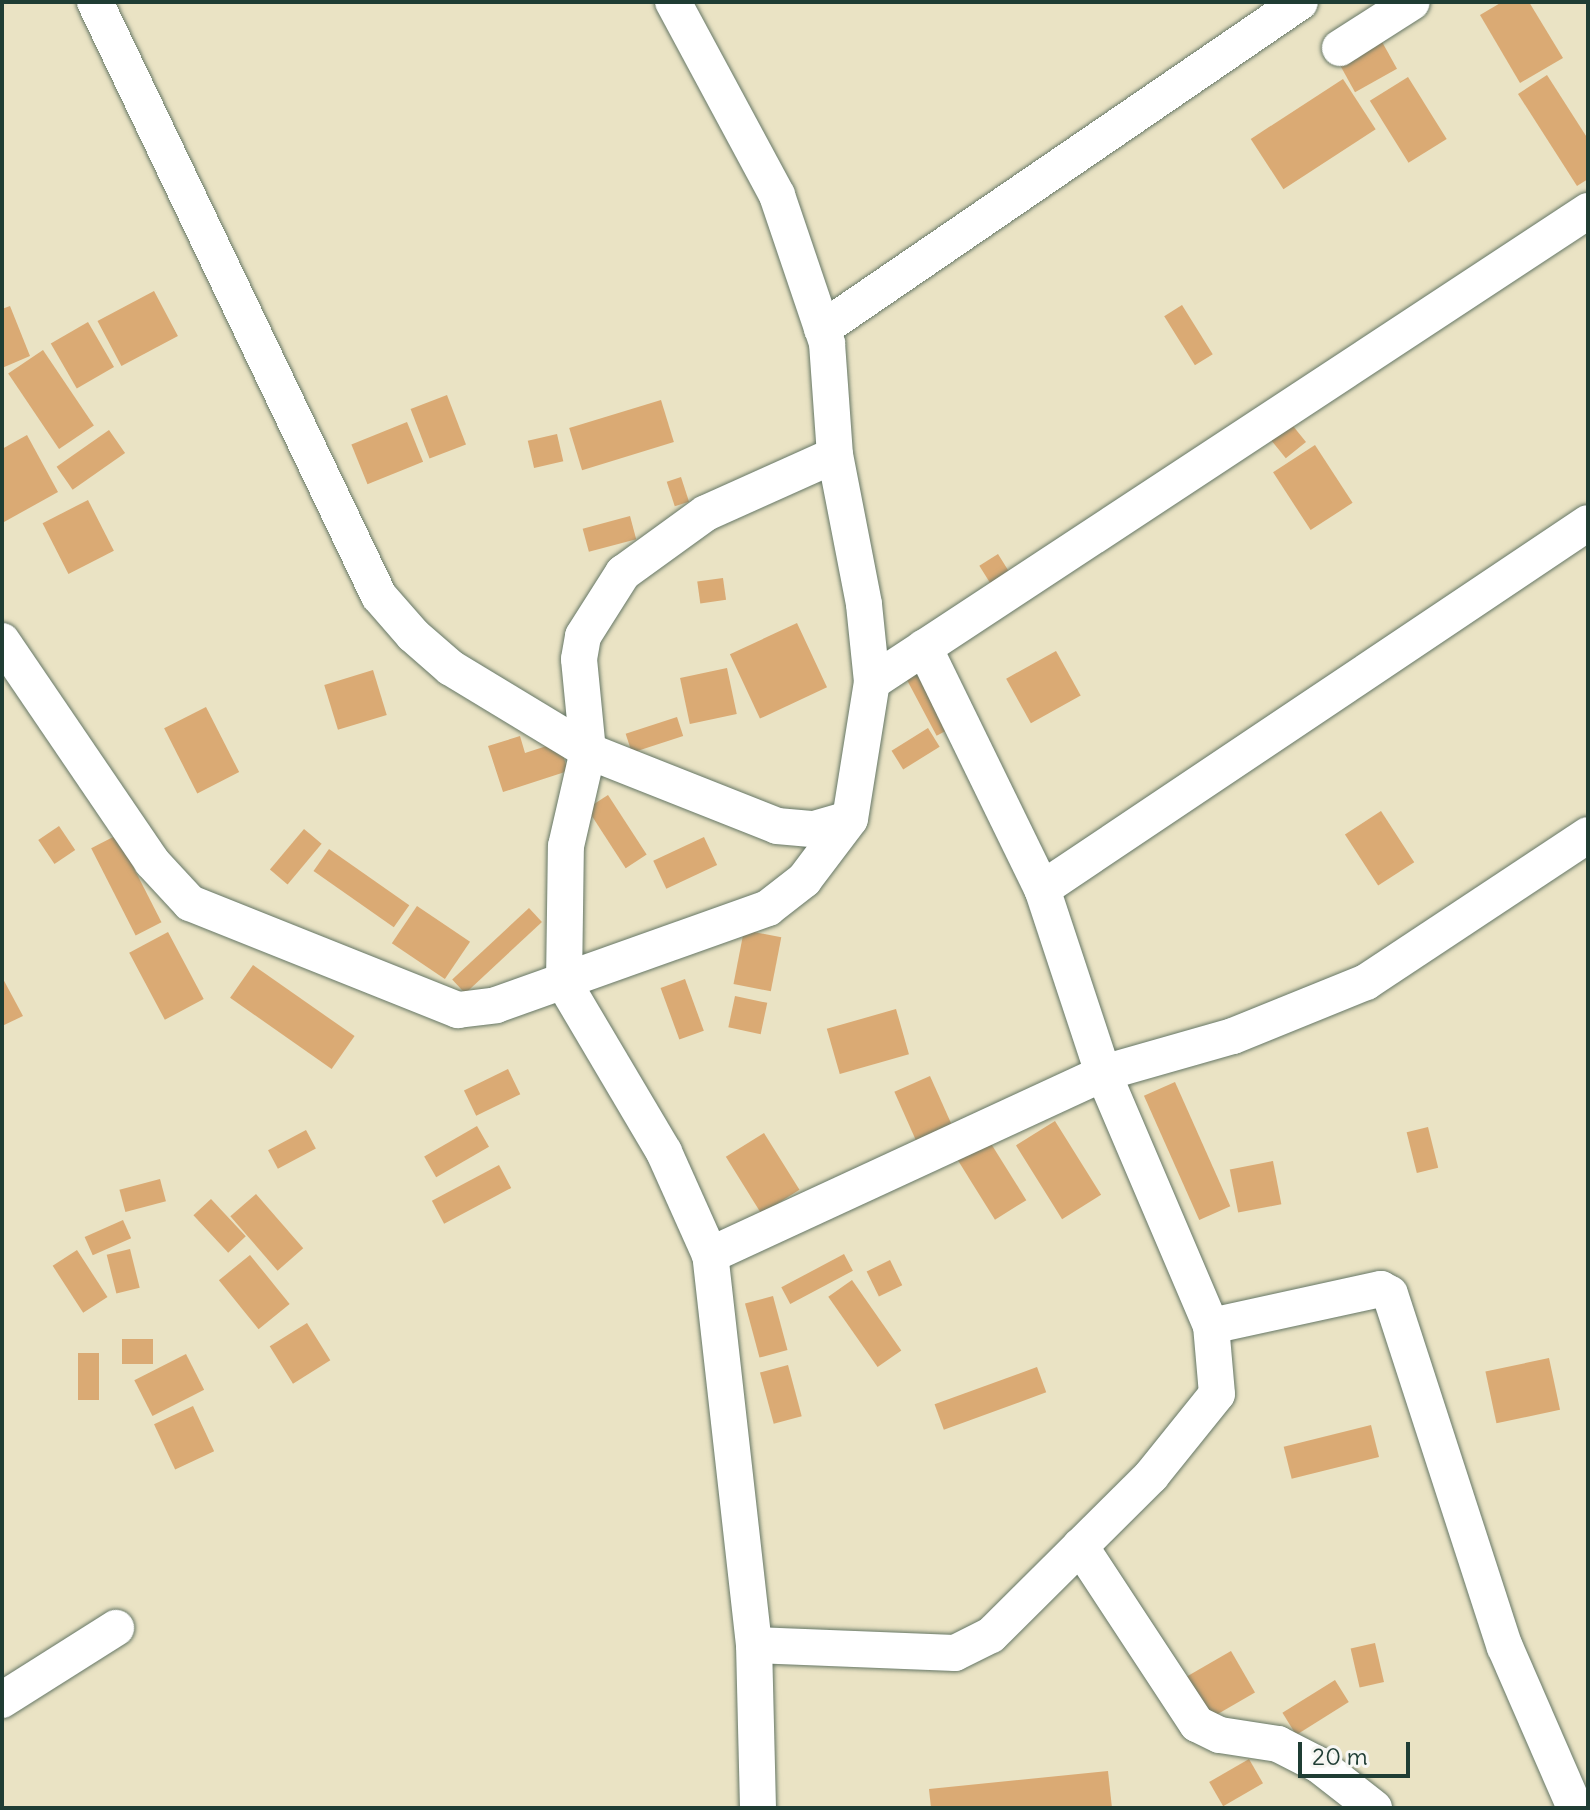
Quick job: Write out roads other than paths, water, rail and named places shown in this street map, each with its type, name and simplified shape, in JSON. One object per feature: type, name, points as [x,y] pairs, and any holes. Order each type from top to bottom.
[{"type":"street","points":[[95,2],[379,596],[451,668],[588,751],[777,826],[814,829],[850,819]]},
{"type":"street","points":[[2,641],[152,862],[190,903],[458,1010],[496,1005],[564,983],[768,908],[804,880],[850,819],[872,682],[864,604],[835,455],[822,329],[777,195],[673,2]]},
{"type":"street","points":[[822,329],[1300,2]]},
{"type":"street","points":[[1340,48],[1412,2]]},
{"type":"street","points":[[872,682],[1588,211]]},
{"type":"street","points":[[758,1808],[754,1645],[710,1255],[664,1152],[564,983],[566,846],[588,751],[579,659],[583,636],[623,573],[706,513],[835,455]]},
{"type":"street","points":[[1042,889],[1588,523]]},
{"type":"street","points":[[754,1645],[955,1653],[991,1635],[1151,1476],[1217,1394],[1211,1326],[1103,1073],[1042,889],[924,647]]},
{"type":"street","points":[[710,1255],[1103,1073],[1233,1036],[1366,982],[1588,835]]},
{"type":"street","points":[[1211,1326],[1381,1289],[1390,1294],[1505,1647],[1575,1808]]},
{"type":"street","points":[[1080,1546],[1197,1724],[1220,1735],[1278,1744],[1319,1765],[1374,1808]]},
{"type":"street","points":[[2,1700],[116,1628]]}]
